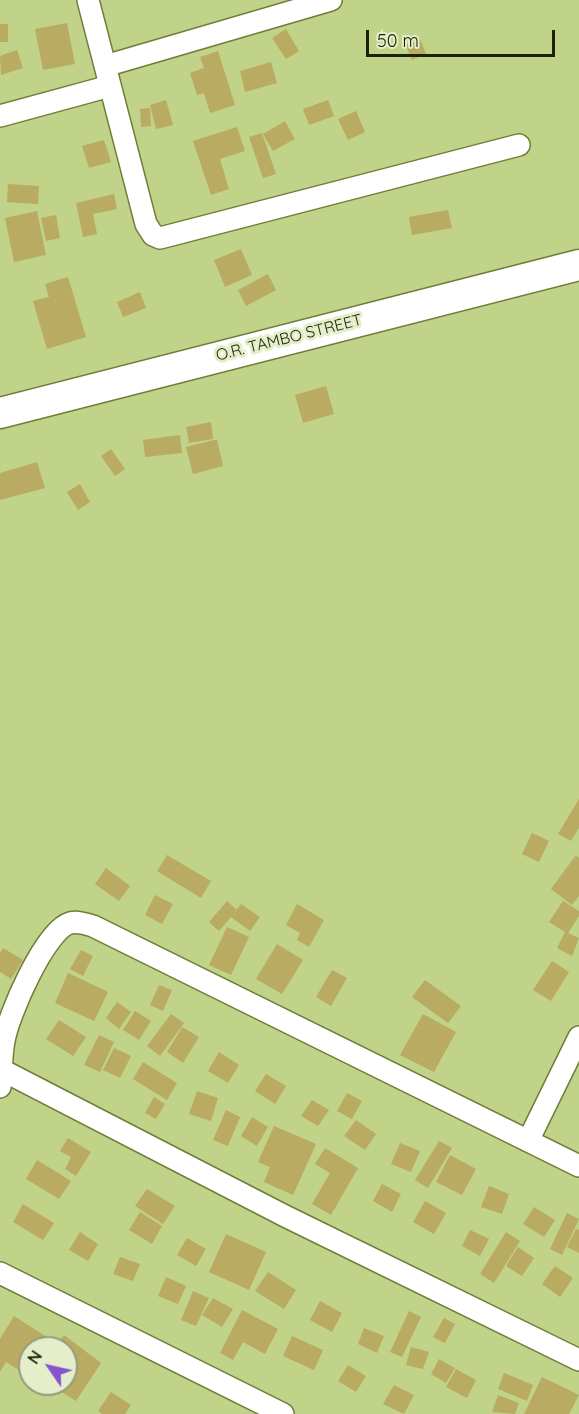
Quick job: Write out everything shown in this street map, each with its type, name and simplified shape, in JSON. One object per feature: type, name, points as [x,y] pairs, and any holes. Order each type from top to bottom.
[{"type":"street","points":[[88,0],[146,224],[153,235],[167,238],[519,146]]},
{"type":"street","points":[[105,66],[330,0]]},
{"type":"street","points":[[0,116],[110,86]]},
{"type":"street","name":"O.R. TAMBO STREET","points":[[0,413],[579,265]]},
{"type":"street","points":[[579,1166],[93,926],[80,923],[70,923],[51,938],[10,1019],[4,1041],[1,1075],[579,1360]]},
{"type":"street","points":[[528,1141],[579,1037]]},
{"type":"street","points":[[0,1273],[283,1414]]},
{"type":"building","points":[[67,23],[75,64],[43,70],[35,29]]},
{"type":"building","points":[[0,24],[8,24],[8,42],[0,42]]},
{"type":"building","points":[[286,29],[299,51],[286,59],[272,38]]},
{"type":"building","points":[[420,39],[426,54],[412,60],[406,45]]},
{"type":"building","points":[[17,50],[23,68],[1,75],[0,56]]},
{"type":"building","points":[[218,51],[235,105],[210,113],[204,93],[197,95],[190,73],[204,68],[200,57]]},
{"type":"building","points":[[271,62],[277,83],[245,92],[240,71]]},
{"type":"building","points":[[166,100],[173,125],[156,129],[150,105]]},
{"type":"building","points":[[328,100],[334,116],[309,125],[303,109]]},
{"type":"building","points":[[150,108],[151,126],[141,127],[140,109]]},
{"type":"building","points":[[356,111],[365,132],[348,140],[338,119]]},
{"type":"building","points":[[285,121],[295,139],[273,151],[263,134]]},
{"type":"building","points":[[237,127],[245,151],[220,159],[229,189],[211,195],[193,141]]},
{"type":"building","points":[[262,133],[276,174],[263,178],[249,137]]},
{"type":"building","points":[[104,140],[111,162],[89,168],[82,146]]},
{"type":"building","points":[[8,184],[39,186],[38,204],[7,202]]},
{"type":"building","points":[[114,194],[117,209],[93,214],[97,234],[83,237],[76,203]]},
{"type":"building","points":[[448,210],[452,228],[412,235],[409,217]]},
{"type":"building","points":[[37,211],[46,255],[14,262],[5,218]]},
{"type":"building","points":[[56,215],[60,238],[46,241],[41,218]]},
{"type":"building","points":[[241,249],[252,275],[225,287],[214,260]]},
{"type":"building","points":[[268,274],[276,290],[246,306],[238,290]]},
{"type":"building","points":[[68,277],[86,337],[47,349],[33,301],[49,297],[45,284]]},
{"type":"building","points":[[140,292],[146,308],[123,317],[117,302]]},
{"type":"building","points":[[326,386],[334,414],[303,423],[295,395]]},
{"type":"building","points":[[211,422],[213,439],[189,443],[186,427]]},
{"type":"building","points":[[180,435],[182,453],[145,457],[143,440]]},
{"type":"building","points":[[217,440],[223,466],[193,474],[186,447]]},
{"type":"building","points":[[111,449],[125,469],[115,476],[101,456]]},
{"type":"building","points":[[37,462],[45,488],[0,500],[0,473]]},
{"type":"building","points":[[80,484],[90,502],[78,510],[67,492]]},
{"type":"building","points":[[579,799],[579,828],[571,841],[558,834]]},
{"type":"building","points":[[532,833],[549,841],[539,862],[522,854]]},
{"type":"building","points":[[167,855],[211,881],[201,898],[157,871]]},
{"type":"building","points":[[576,855],[579,858],[579,896],[572,905],[551,889]]},
{"type":"building","points":[[106,868],[130,886],[119,901],[95,884]]},
{"type":"building","points":[[155,895],[173,904],[162,924],[145,915]]},
{"type":"building","points":[[227,901],[237,910],[219,931],[209,922]]},
{"type":"building","points":[[563,901],[579,911],[579,916],[568,933],[579,938],[572,956],[557,948],[565,932],[549,922]]},
{"type":"building","points":[[241,904],[260,917],[250,931],[231,917]]},
{"type":"building","points":[[297,904],[324,920],[309,947],[297,940],[300,933],[286,925]]},
{"type":"building","points":[[227,927],[249,937],[231,975],[209,965]]},
{"type":"building","points":[[277,944],[303,960],[282,994],[256,979]]},
{"type":"building","points":[[3,948],[23,960],[11,979],[0,972],[0,953]]},
{"type":"building","points":[[81,950],[93,956],[83,976],[70,969]]},
{"type":"building","points":[[552,961],[569,972],[551,1001],[533,990]]},
{"type":"building","points":[[332,970],[347,978],[331,1006],[316,997]]},
{"type":"building","points":[[68,973],[108,992],[94,1021],[55,1003]]},
{"type":"building","points":[[425,980],[461,1006],[448,1023],[412,997]]},
{"type":"building","points":[[159,985],[172,990],[163,1011],[150,1005]]},
{"type":"building","points":[[117,1002],[131,1012],[119,1029],[106,1018]]},
{"type":"building","points":[[135,1011],[151,1021],[139,1040],[123,1030]]},
{"type":"building","points":[[171,1014],[184,1023],[160,1056],[147,1046]]},
{"type":"building","points":[[423,1014],[456,1032],[434,1072],[400,1055]]},
{"type":"building","points":[[59,1020],[86,1037],[73,1056],[46,1039]]},
{"type":"building","points":[[182,1027],[199,1037],[183,1063],[167,1052]]},
{"type":"building","points":[[99,1035],[114,1042],[100,1072],[84,1065]]},
{"type":"building","points":[[114,1048],[131,1056],[120,1078],[103,1070]]},
{"type":"building","points":[[219,1052],[239,1065],[228,1083],[208,1071]]},
{"type":"building","points":[[143,1062],[177,1083],[167,1100],[133,1079]]},
{"type":"building","points":[[266,1074],[286,1086],[275,1104],[255,1091]]},
{"type":"building","points":[[197,1091],[218,1098],[211,1121],[189,1114]]},
{"type":"building","points":[[347,1093],[362,1101],[352,1119],[337,1111]]},
{"type":"building","points":[[154,1097],[165,1104],[156,1119],[145,1113]]},
{"type":"building","points":[[312,1100],[329,1110],[318,1126],[301,1116]]},
{"type":"building","points":[[226,1110],[240,1117],[228,1146],[213,1140]]},
{"type":"building","points":[[252,1117],[268,1127],[257,1146],[241,1136]]},
{"type":"building","points":[[356,1120],[376,1134],[365,1150],[344,1136]]},
{"type":"building","points":[[274,1126],[316,1144],[293,1195],[264,1182],[270,1167],[258,1162]]},
{"type":"building","points":[[68,1138],[91,1152],[76,1176],[65,1169],[71,1157],[60,1151]]},
{"type":"building","points":[[439,1141],[452,1148],[428,1188],[415,1180]]},
{"type":"building","points":[[400,1143],[420,1151],[411,1172],[391,1164]]},
{"type":"building","points":[[325,1148],[358,1168],[331,1215],[312,1204],[330,1173],[315,1164]]},
{"type":"building","points":[[450,1155],[476,1169],[462,1195],[436,1182]]},
{"type":"building","points":[[37,1160],[71,1181],[59,1199],[26,1179]]},
{"type":"building","points":[[382,1184],[401,1194],[392,1212],[373,1201]]},
{"type":"building","points":[[489,1186],[509,1194],[502,1214],[481,1207]]},
{"type":"building","points":[[147,1189],[175,1206],[163,1224],[135,1206]]},
{"type":"building","points":[[425,1201],[446,1213],[434,1234],[413,1222]]},
{"type":"building","points":[[23,1204],[54,1223],[43,1240],[13,1222]]},
{"type":"building","points":[[534,1207],[555,1220],[544,1237],[523,1224]]},
{"type":"building","points":[[140,1212],[162,1226],[152,1244],[129,1230]]},
{"type":"building","points":[[567,1213],[579,1219],[562,1255],[550,1249]]},
{"type":"building","points":[[576,1229],[579,1230],[579,1253],[567,1247]]},
{"type":"building","points":[[470,1230],[489,1239],[480,1256],[462,1246]]},
{"type":"building","points":[[80,1232],[98,1244],[88,1261],[69,1250]]},
{"type":"building","points":[[506,1232],[520,1241],[494,1283],[480,1274]]},
{"type":"building","points":[[226,1234],[266,1252],[249,1290],[209,1272]]},
{"type":"building","points":[[187,1238],[206,1249],[196,1266],[177,1255]]},
{"type":"building","points":[[518,1247],[534,1258],[522,1276],[506,1266]]},
{"type":"building","points":[[120,1257],[140,1264],[133,1281],[113,1274]]},
{"type":"building","points":[[555,1266],[573,1278],[560,1297],[542,1284]]},
{"type":"building","points":[[268,1272],[296,1290],[284,1309],[255,1291]]},
{"type":"building","points":[[166,1277],[186,1286],[178,1304],[158,1296]]},
{"type":"building","points":[[193,1291],[209,1298],[196,1326],[181,1320]]},
{"type":"building","points":[[213,1298],[233,1309],[222,1327],[202,1315]]},
{"type":"building","points":[[320,1301],[342,1313],[332,1332],[310,1320]]},
{"type":"building","points":[[242,1310],[278,1329],[265,1354],[243,1342],[233,1360],[220,1353]]},
{"type":"building","points":[[409,1311],[421,1317],[402,1357],[390,1352]]},
{"type":"building","points":[[14,1316],[45,1336],[18,1336],[18,1370],[6,1362],[0,1372],[0,1339]]},
{"type":"building","points":[[444,1318],[455,1324],[445,1343],[433,1337]]},
{"type":"building","points":[[364,1328],[384,1336],[377,1353],[358,1344]]},
{"type":"building","points":[[292,1336],[323,1350],[314,1370],[283,1356]]},
{"type":"building","points":[[78,1346],[101,1363],[76,1401],[68,1396],[78,1396]]},
{"type":"building","points":[[411,1347],[429,1352],[423,1369],[406,1365]]},
{"type":"building","points":[[439,1359],[455,1368],[446,1383],[431,1374]]},
{"type":"building","points":[[348,1365],[366,1376],[356,1392],[338,1381]]},
{"type":"building","points":[[456,1369],[476,1380],[467,1398],[446,1387]]},
{"type":"building","points":[[504,1373],[533,1385],[527,1401],[498,1389]]},
{"type":"building","points":[[542,1377],[579,1395],[569,1414],[524,1414]]},
{"type":"building","points":[[394,1385],[414,1395],[404,1414],[383,1404]]},
{"type":"building","points":[[111,1392],[131,1405],[125,1414],[102,1414],[98,1411]]},
{"type":"building","points":[[498,1395],[519,1403],[515,1414],[492,1412]]}]
